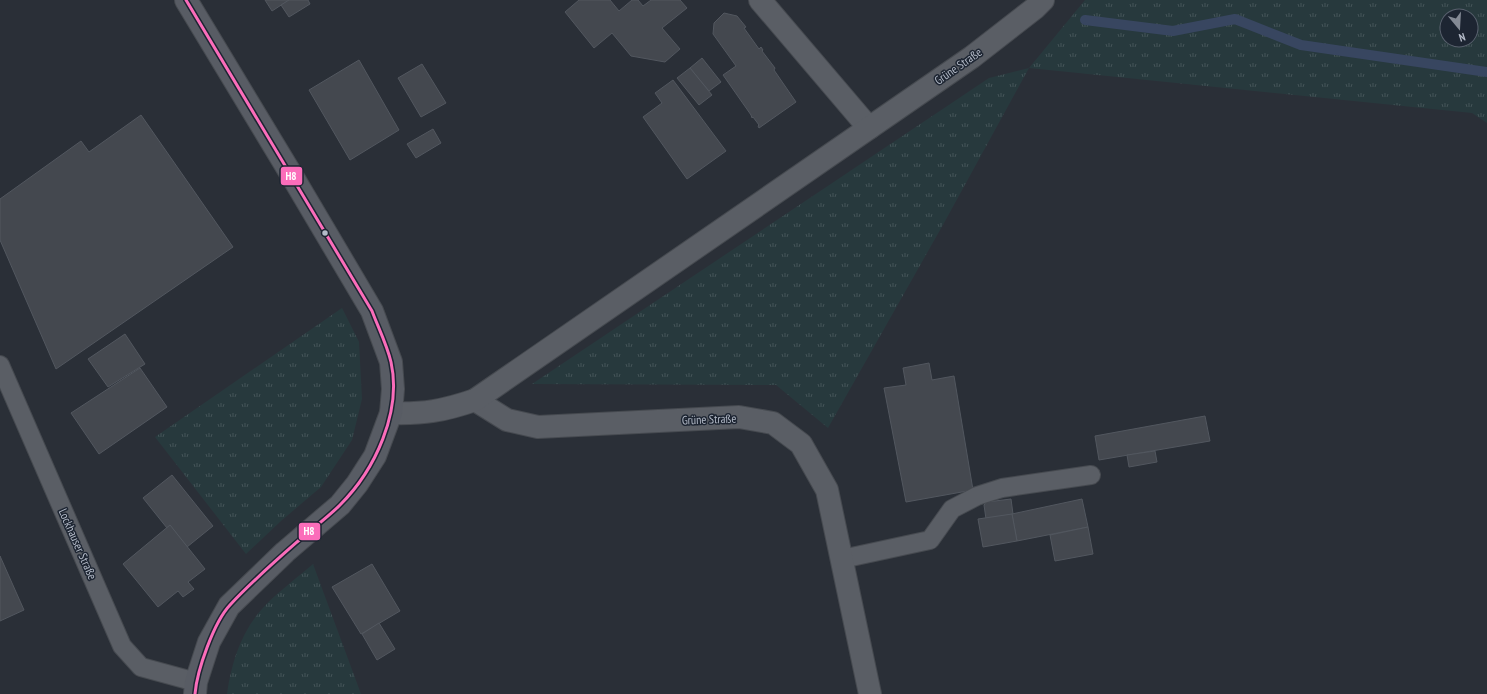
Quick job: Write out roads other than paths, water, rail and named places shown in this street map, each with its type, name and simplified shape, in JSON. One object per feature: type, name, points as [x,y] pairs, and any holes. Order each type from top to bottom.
[{"type":"street","name":"Lockhauser Straße","points":[[186,0],[372,311],[391,362],[394,389],[391,413],[375,456],[357,484],[340,505],[285,552],[229,606],[209,642],[196,688]]},
{"type":"street","points":[[760,0],[869,128]]},
{"type":"street","name":"Grüne Straße","points":[[391,413],[420,414],[446,410],[474,400],[972,57],[1035,8],[1043,0]]},
{"type":"street","name":"Grüne Straße","points":[[474,400],[507,420],[538,427],[739,417],[773,423],[801,444],[827,490],[870,694]]},
{"type":"lane","name":"Lockhauser Straße","points":[[0,364],[122,646],[142,667],[196,688]]},
{"type":"lane","points":[[842,559],[930,540],[952,510],[977,496],[1002,488],[1091,475]]},
{"type":"waterway","points":[[1085,20],[1173,31],[1235,19],[1301,45],[1487,72]]}]
